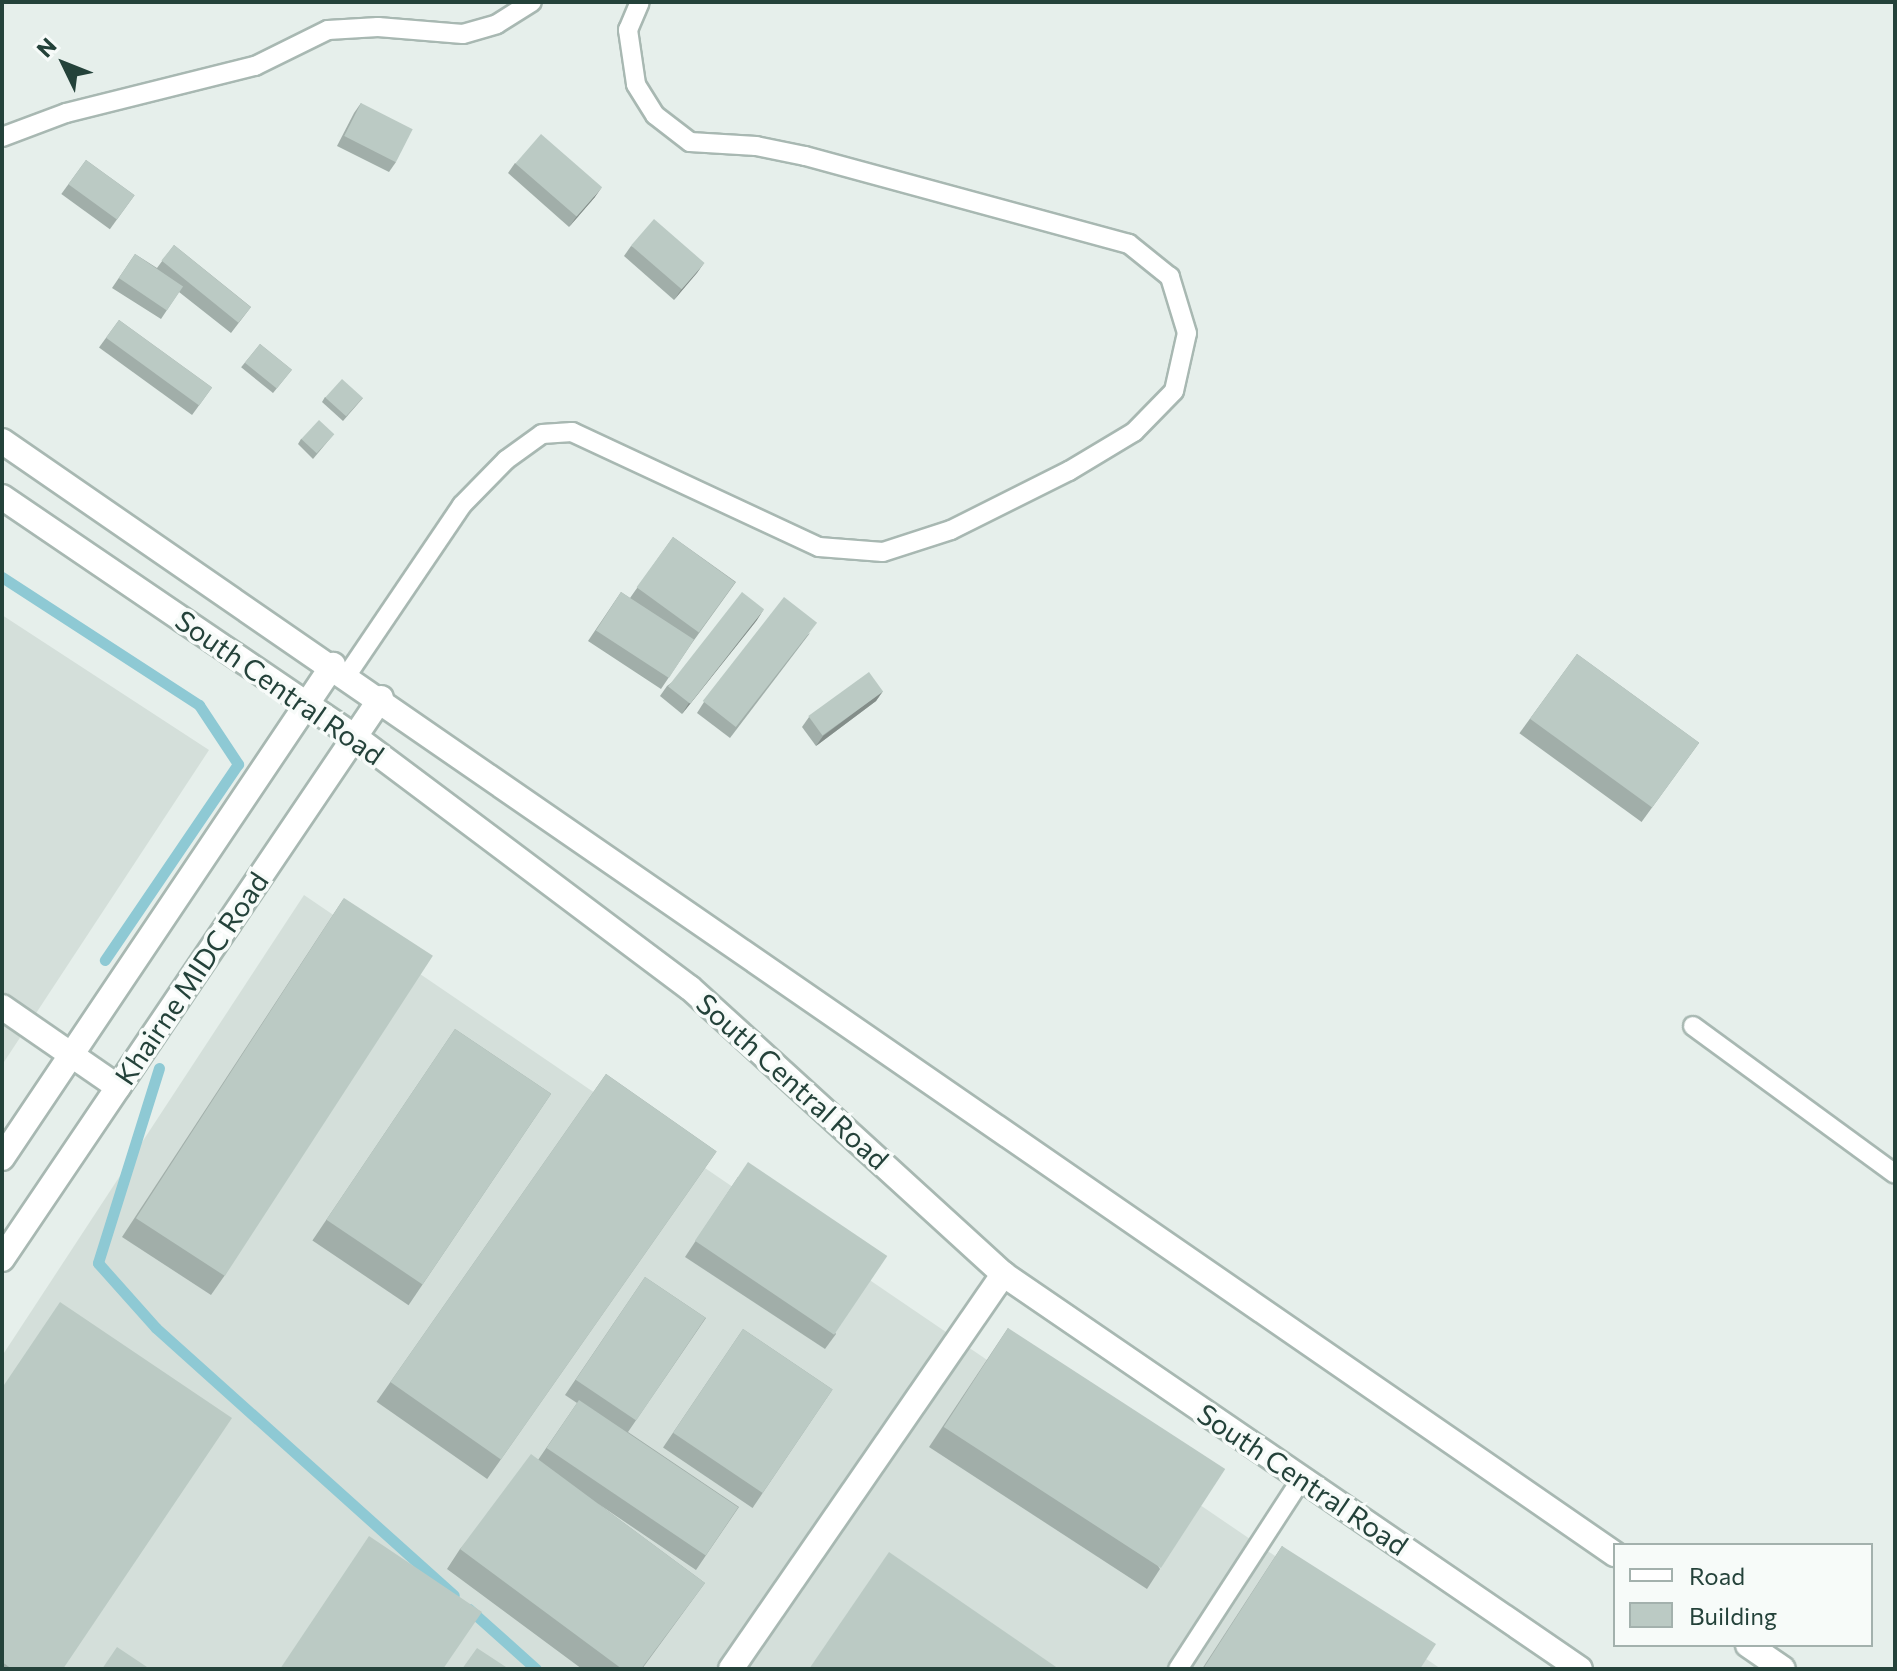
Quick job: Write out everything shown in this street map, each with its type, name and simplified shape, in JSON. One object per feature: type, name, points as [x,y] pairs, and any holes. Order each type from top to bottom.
[{"type":"main road","name":"South Central Road","points":[[2,441],[381,698],[720,941],[1613,1553]]},
{"type":"main road","name":"South Central Road","points":[[2,497],[354,736],[690,988],[1003,1274],[1580,1669]]},
{"type":"main road","name":"Khairne MIDC Road","points":[[2,1158],[306,703],[340,670]]},
{"type":"main road","name":"Khairne MIDC Road","points":[[2,1259],[381,698]]},
{"type":"main road","points":[[2,1007],[118,1087]]},
{"type":"main road","points":[[731,1669],[1003,1274]]},
{"type":"main road","points":[[1751,1647],[1783,1669]]},
{"type":"lane","points":[[2,137],[66,113],[255,66],[328,30],[378,27],[463,34],[497,24],[532,2]]},
{"type":"lane","points":[[340,670],[462,505],[506,460],[542,434],[572,432],[819,547],[883,552],[951,530],[1069,471],[1134,432],[1174,391],[1187,333],[1170,277],[1129,244],[805,156],[756,146],[690,142],[655,115],[636,84],[628,30],[640,2]]},
{"type":"lane","points":[[1693,1026],[1895,1174]]},
{"type":"lane","points":[[1178,1669],[1302,1478]]},
{"type":"shaded area","points":[[2,615],[209,750],[2,1065]]},
{"type":"shaded area","points":[[304,895],[1441,1669],[2,1669],[2,1356]]},
{"type":"building","points":[[361,103],[413,129],[396,162],[344,136]]},
{"type":"building","points":[[541,134],[602,187],[577,217],[515,163]]},
{"type":"building","points":[[86,160],[135,195],[117,220],[68,184]]},
{"type":"building","points":[[654,219],[705,263],[682,289],[631,245]]},
{"type":"building","points":[[174,245],[251,307],[238,323],[161,261]]},
{"type":"building","points":[[135,254],[183,286],[167,310],[119,278]]},
{"type":"building","points":[[119,320],[212,388],[199,405],[106,338]]},
{"type":"building","points":[[260,344],[292,370],[277,388],[245,363]]},
{"type":"building","points":[[342,379],[363,398],[346,416],[325,398]]},
{"type":"building","points":[[319,420],[334,434],[317,453],[301,439]]},
{"type":"building","points":[[673,537],[735,582],[699,632],[637,587]]},
{"type":"building","points":[[621,592],[694,639],[669,678],[596,631]]},
{"type":"building","points":[[742,592],[764,609],[690,704],[668,687]]},
{"type":"building","points":[[784,597],[817,623],[736,727],[703,701]]},
{"type":"building","points":[[1577,654],[1699,743],[1652,807],[1530,719]]},
{"type":"building","points":[[869,672],[883,691],[822,736],[808,716]]},
{"type":"building","points":[[344,898],[433,956],[225,1276],[136,1218]]},
{"type":"building","points":[[455,1029],[551,1094],[423,1285],[326,1220]]},
{"type":"building","points":[[606,1074],[717,1151],[501,1459],[390,1382]]},
{"type":"building","points":[[748,1162],[887,1256],[834,1335],[695,1241]]},
{"type":"building","points":[[645,1277],[706,1318],[636,1421],[576,1380]]},
{"type":"building","points":[[60,1302],[232,1418],[63,1669],[12,1669],[2,1662],[2,1388]]},
{"type":"building","points":[[1008,1328],[1225,1469],[1161,1568],[944,1427]]},
{"type":"building","points":[[743,1329],[833,1389],[763,1493],[673,1433]]},
{"type":"building","points":[[579,1400],[738,1507],[706,1555],[547,1448]]},
{"type":"building","points":[[531,1454],[705,1583],[641,1669],[622,1669],[460,1549]]},
{"type":"building","points":[[369,1536],[482,1612],[443,1669],[280,1669]]},
{"type":"building","points":[[1282,1546],[1436,1644],[1420,1669],[1203,1669]]},
{"type":"building","points":[[889,1552],[1059,1669],[809,1669]]},
{"type":"building","points":[[117,1647],[150,1669],[102,1669]]},
{"type":"building","points":[[477,1648],[509,1669],[462,1669]]},
{"type":"waterway","points":[[2,577],[199,705],[238,764],[105,960]]},
{"type":"waterway","points":[[159,1068],[98,1263],[156,1328],[454,1595]]},
{"type":"waterway","points":[[469,1609],[536,1669]]}]
